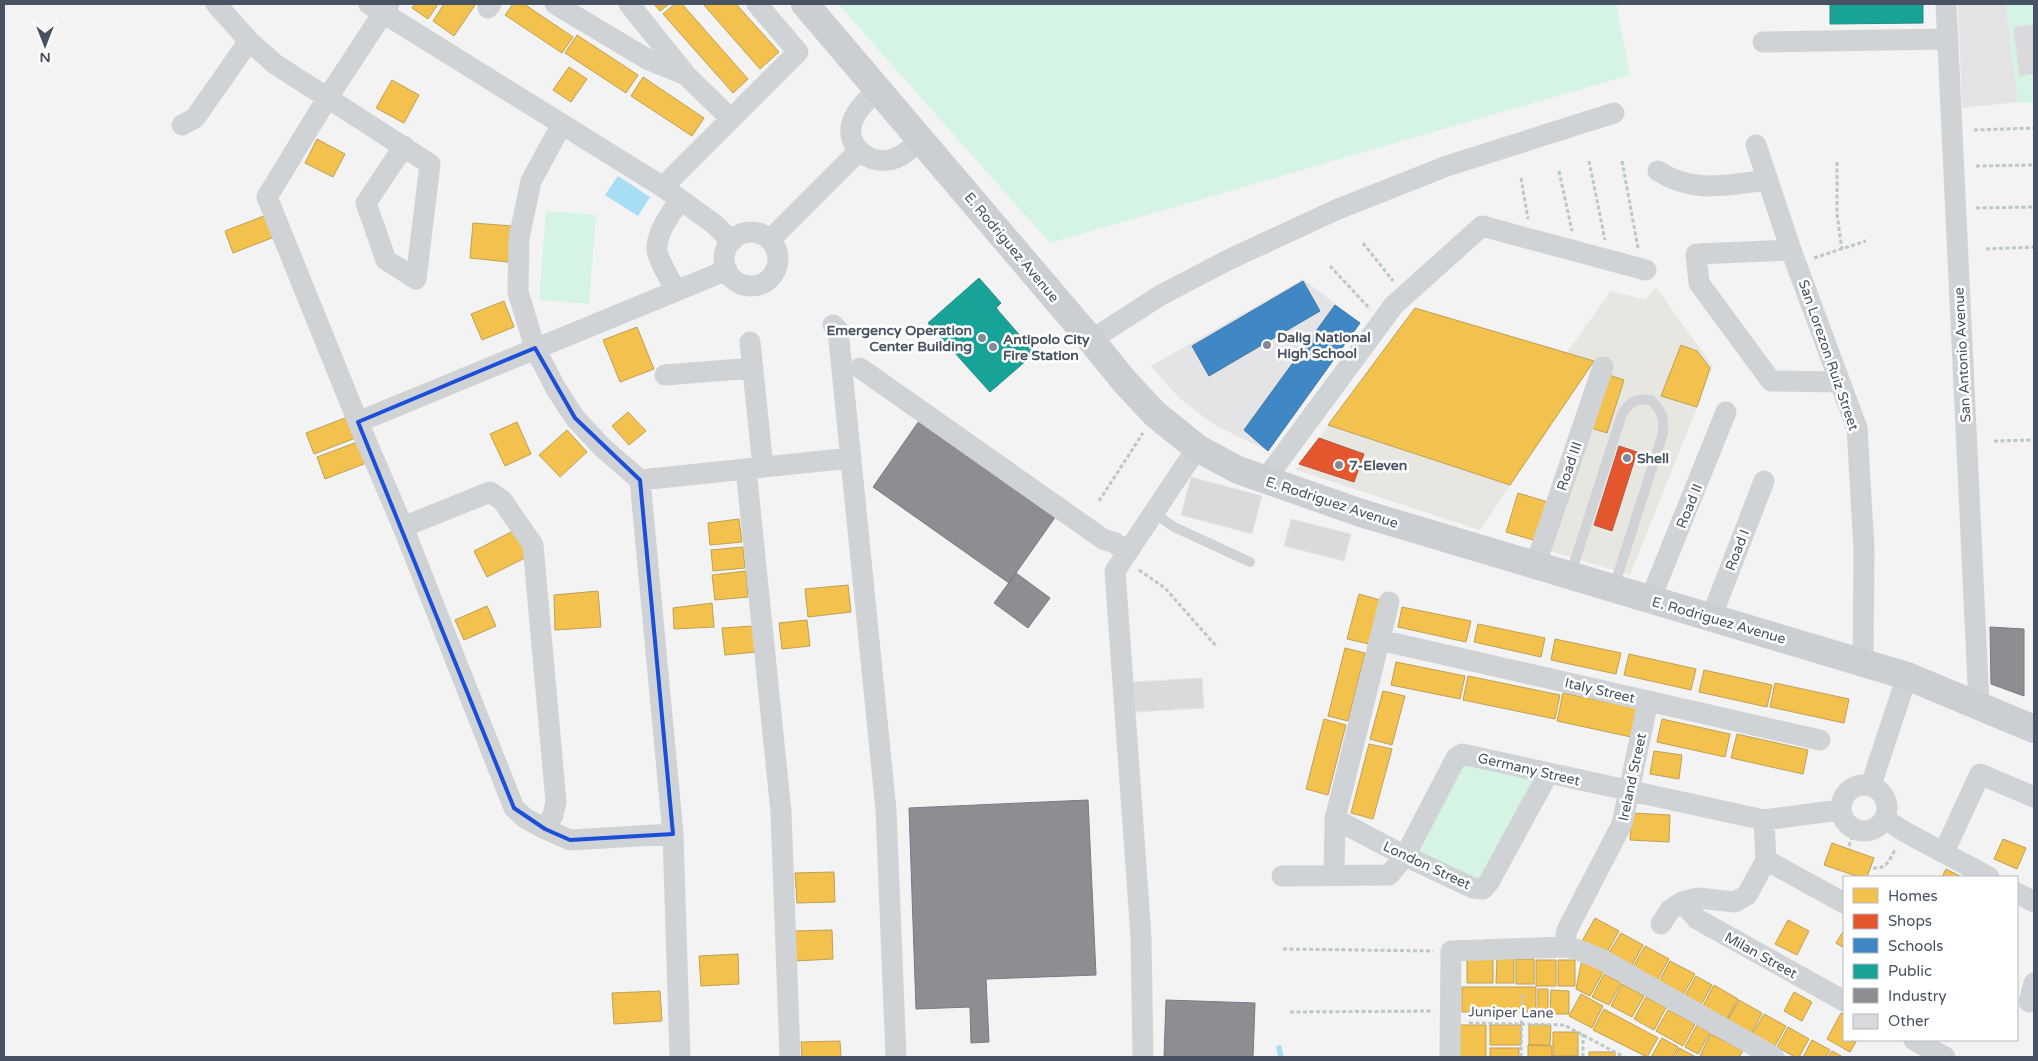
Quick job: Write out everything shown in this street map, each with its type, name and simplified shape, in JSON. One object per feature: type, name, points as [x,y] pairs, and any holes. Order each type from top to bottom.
[{"type":"main road","name":"E. Rodriguez Avenue","points":[[805,4],[1125,382],[1155,414],[1198,448],[1238,470],[1361,512],[1570,577],[1907,676],[2034,729]]},
{"type":"street","points":[[216,4],[249,41],[275,64],[404,146],[430,164],[416,279],[386,260],[366,204],[404,146]]},
{"type":"street","points":[[555,4],[647,59],[687,76]]},
{"type":"street","points":[[629,4],[687,76],[731,119]]},
{"type":"street","points":[[676,291],[657,252],[659,238],[672,193],[731,119],[798,52],[757,4]]},
{"type":"street","name":"San Antonio Avenue","points":[[1946,4],[1979,706]]},
{"type":"street","points":[[673,834],[570,840],[545,830],[525,818],[514,808],[403,527],[358,422],[267,197],[380,7],[672,193],[714,224],[732,241]]},
{"type":"street","points":[[1763,42],[1947,39]]},
{"type":"street","points":[[182,125],[195,118],[249,41]]},
{"type":"street","points":[[878,90],[860,107],[851,126],[851,140],[859,152],[872,159],[885,160],[896,158],[921,140]]},
{"type":"street","points":[[1091,340],[1161,295],[1230,259],[1338,209],[1447,166],[1614,113]]},
{"type":"street","points":[[562,124],[531,181],[520,238],[518,292],[535,348],[555,387],[575,418],[603,448],[640,480],[673,834],[680,1057]]},
{"type":"street","name":"San Lorezon Ruiz Street","points":[[1756,144],[1794,257],[1857,428],[1864,548],[1863,662]]},
{"type":"street","points":[[770,240],[859,152]]},
{"type":"street","points":[[1658,171],[1670,179],[1685,184],[1712,186],[1768,180]]},
{"type":"street","points":[[1266,480],[1394,305],[1482,226],[1644,269]]},
{"type":"street","points":[[748,233],[760,234],[770,240],[778,258],[776,272],[767,282],[754,286],[741,284],[730,276],[727,270],[725,255],[736,237],[748,233]]},
{"type":"street","points":[[1794,257],[1696,254],[1699,283],[1771,381],[1839,382]]},
{"type":"street","points":[[358,422],[727,270]]},
{"type":"street","points":[[833,325],[838,330],[886,810],[896,1057]]},
{"type":"street","points":[[750,342],[753,368],[755,468],[781,812],[790,1057]]},
{"type":"street","name":"Road III","points":[[1535,566],[1603,367]]},
{"type":"street","points":[[665,375],[753,368]]},
{"type":"street","points":[[860,368],[1126,555]]},
{"type":"street","name":"Road II","points":[[1650,600],[1726,412]]},
{"type":"street","points":[[1143,1057],[1141,937],[1127,762],[1115,572],[1198,448]]},
{"type":"street","points":[[640,480],[851,458]]},
{"type":"street","name":"Road I","points":[[1711,618],[1764,481]]},
{"type":"street","points":[[403,527],[490,492],[502,500],[533,545],[556,802],[553,815],[545,830]]},
{"type":"street","points":[[1334,875],[1335,819],[1389,602]]},
{"type":"street","name":"Italy Street","points":[[1380,640],[1820,740]]},
{"type":"street","points":[[1871,785],[1907,676]]},
{"type":"street","name":"Ireland Street","points":[[1565,939],[1622,824],[1648,701]]},
{"type":"street","name":"Germany Street","points":[[1282,876],[1389,875],[1405,856],[1456,758],[1462,754],[1764,820],[1840,810]]},
{"type":"street","name":"London Street","points":[[1335,819],[1405,856],[1472,888],[1482,889],[1489,882],[1548,774]]},
{"type":"street","points":[[1944,852],[1980,774],[2034,797]]},
{"type":"street","points":[[1855,785],[1871,785],[1884,795],[1887,802],[1885,819],[1876,828],[1852,838],[1840,810],[1841,802],[1849,789],[1855,785]]},
{"type":"street","points":[[1885,819],[1987,876]]},
{"type":"street","points":[[1661,924],[1670,910],[1682,902],[1698,898],[1735,902],[1747,895],[1766,860],[1764,820]]},
{"type":"street","points":[[1766,860],[1843,902]]},
{"type":"street","points":[[2018,894],[2034,902]]},
{"type":"street","name":"Milan Street","points":[[1682,902],[1697,919],[1843,1000]]},
{"type":"street","points":[[1450,1057],[1451,951],[1565,939],[1576,949],[1601,959],[1774,1057]]},
{"type":"street","points":[[1916,1041],[1945,1057]]},
{"type":"lane","points":[[1570,577],[1622,414],[1628,404],[1639,398],[1651,400],[1661,411],[1662,433],[1613,589]]},
{"type":"lane","points":[[1154,513],[1174,527],[1250,562]]},
{"type":"path","points":[[1974,130],[2034,128]]},
{"type":"path","points":[[1589,160],[1610,260]]},
{"type":"path","points":[[1622,161],[1644,269]]},
{"type":"path","points":[[1837,162],[1837,214],[1842,250]]},
{"type":"path","points":[[1976,166],[2034,165]]},
{"type":"path","points":[[1559,171],[1576,251]]},
{"type":"path","points":[[1522,178],[1531,240]]},
{"type":"path","points":[[1976,208],[2034,207]]},
{"type":"path","points":[[1794,257],[1842,250],[1866,241]]},
{"type":"path","points":[[1363,243],[1405,295]]},
{"type":"path","points":[[1986,249],[2034,247]]},
{"type":"path","points":[[1330,266],[1382,322]]},
{"type":"path","points":[[1098,501],[1155,414]]},
{"type":"path","points":[[1994,442],[2034,440]]},
{"type":"path","points":[[1126,555],[1165,588],[1216,646]]},
{"type":"path","points":[[1873,868],[1880,869],[1886,866],[1906,832]]},
{"type":"path","points":[[1284,949],[1451,951]]},
{"type":"path","points":[[1521,1057],[1522,992]]},
{"type":"path","name":"Juniper Lane","points":[[1290,1012],[1450,1017],[1522,1023],[1564,1024],[1624,1057]]},
{"type":"path","points":[[1583,1034],[1583,1057]]},
{"type":"highlighted area","points":[[535,348],[575,418],[640,480],[673,834],[570,840],[545,829],[514,808],[358,422]]},
{"type":"shaded area","points":[[1958,4],[2006,4],[2018,102],[1962,108]]},
{"type":"shaded area","name":"Dalig National High School","points":[[1303,279],[1360,323],[1268,451],[1213,424],[1179,398],[1151,366]]},
{"type":"shaded area","points":[[1656,287],[1713,367],[1630,575],[1547,550],[1594,362],[1480,530],[1296,470],[1415,308],[1567,352],[1611,291],[1645,300]]},
{"type":"green space","points":[[838,4],[1616,4],[1630,75],[1050,243]]},
{"type":"green space","points":[[2006,4],[2034,4],[2034,103],[2018,102]]},
{"type":"green space","points":[[546,211],[596,215],[589,304],[539,300]]},
{"type":"green space","points":[[1464,763],[1535,780],[1479,879],[1419,852]]},
{"type":"water","points":[[618,176],[650,197],[638,216],[605,195]]},
{"type":"building: Homes","points":[[415,4],[438,4],[428,19],[412,8]]},
{"type":"building: Homes","points":[[444,4],[475,5],[454,36],[433,21]]},
{"type":"building: Homes","points":[[513,4],[524,4],[573,37],[562,53],[505,15]]},
{"type":"building: Homes","points":[[654,4],[669,4],[660,11]]},
{"type":"building: Homes","points":[[675,4],[682,4],[748,79],[733,93],[663,14]]},
{"type":"building: Homes","points":[[703,4],[736,4],[779,52],[760,69]]},
{"type":"building: Homes","points":[[577,35],[638,75],[626,93],[565,53]]},
{"type":"building: Homes","points":[[569,67],[587,79],[571,102],[553,90]]},
{"type":"building: Homes","points":[[643,77],[704,118],[692,136],[631,96]]},
{"type":"building: Homes","points":[[392,80],[419,95],[404,123],[376,108]]},
{"type":"building: Homes","points":[[317,139],[345,154],[333,177],[305,163]]},
{"type":"building: Homes","points":[[269,214],[277,236],[233,253],[225,231]]},
{"type":"building: Homes","points":[[473,223],[512,226],[508,262],[470,258]]},
{"type":"building: Homes","points":[[504,301],[514,327],[482,340],[471,314]]},
{"type":"building: Homes","points":[[1415,308],[1594,361],[1510,485],[1328,425]]},
{"type":"building: Homes","points":[[637,327],[654,369],[620,382],[603,340]]},
{"type":"building: Homes","points":[[1681,345],[1697,351],[1710,368],[1697,407],[1661,396]]},
{"type":"building: Homes","points":[[1606,374],[1624,380],[1607,433],[1588,427]]},
{"type":"building: Homes","points":[[628,412],[646,431],[629,445],[612,426]]},
{"type":"building: Homes","points":[[350,416],[358,437],[314,454],[306,433]]},
{"type":"building: Homes","points":[[517,422],[531,454],[505,466],[490,434]]},
{"type":"building: Homes","points":[[567,430],[587,452],[560,477],[539,455]]},
{"type":"building: Homes","points":[[360,441],[369,462],[325,479],[317,457]]},
{"type":"building: Homes","points":[[1518,493],[1551,503],[1540,542],[1506,532]]},
{"type":"building: Homes","points":[[739,519],[742,542],[710,545],[708,523]]},
{"type":"building: Homes","points":[[517,529],[531,555],[487,577],[474,551]]},
{"type":"building: Homes","points":[[743,547],[745,568],[713,571],[711,550]]},
{"type":"building: Homes","points":[[746,571],[748,597],[715,600],[712,575]]},
{"type":"building: Homes","points":[[848,585],[851,612],[808,617],[805,589]]},
{"type":"building: Homes","points":[[598,591],[601,627],[555,630],[554,595]]},
{"type":"building: Homes","points":[[1359,594],[1380,600],[1369,644],[1347,639]]},
{"type":"building: Homes","points":[[712,603],[714,627],[674,629],[673,608]]},
{"type":"building: Homes","points":[[487,606],[496,626],[464,640],[455,620]]},
{"type":"building: Homes","points":[[1402,607],[1471,621],[1466,642],[1398,627]]},
{"type":"building: Homes","points":[[807,620],[810,646],[782,649],[779,623]]},
{"type":"building: Homes","points":[[1478,624],[1545,638],[1541,657],[1474,642]]},
{"type":"building: Homes","points":[[754,626],[756,652],[725,655],[722,628]]},
{"type":"building: Homes","points":[[1555,639],[1621,653],[1616,674],[1551,660]]},
{"type":"building: Homes","points":[[1345,648],[1365,653],[1348,721],[1328,716]]},
{"type":"building: Homes","points":[[1629,654],[1696,669],[1691,690],[1624,675]]},
{"type":"building: Homes","points":[[1396,662],[1465,676],[1460,699],[1391,685]]},
{"type":"building: Homes","points":[[1704,670],[1772,685],[1767,707],[1699,692]]},
{"type":"building: Homes","points":[[1468,676],[1560,695],[1555,719],[1463,700]]},
{"type":"building: Homes","points":[[1775,683],[1849,699],[1844,723],[1770,707]]},
{"type":"building: Homes","points":[[1383,691],[1405,696],[1392,745],[1370,739]]},
{"type":"building: Homes","points":[[1563,693],[1637,708],[1631,737],[1557,721]]},
{"type":"building: Homes","points":[[1324,719],[1346,725],[1328,795],[1306,789]]},
{"type":"building: Homes","points":[[1662,719],[1730,734],[1725,757],[1657,742]]},
{"type":"building: Homes","points":[[1737,734],[1808,750],[1803,774],[1731,758]]},
{"type":"building: Homes","points":[[1369,744],[1392,749],[1373,819],[1351,813]]},
{"type":"building: Homes","points":[[1654,751],[1682,755],[1679,779],[1650,774]]},
{"type":"building: Homes","points":[[1632,813],[1670,815],[1669,842],[1630,840]]},
{"type":"building: Homes","points":[[2003,839],[2026,848],[2017,869],[1994,859]]},
{"type":"building: Homes","points":[[1832,843],[1874,858],[1867,876],[1856,876],[1824,865]]},
{"type":"building: Homes","points":[[1946,869],[1960,876],[1942,876]]},
{"type":"building: Homes","points":[[834,872],[835,902],[797,903],[795,873]]},
{"type":"building: Homes","points":[[1595,918],[1619,931],[1605,956],[1581,943]]},
{"type":"building: Homes","points":[[1788,920],[1809,931],[1797,955],[1775,944]]},
{"type":"building: Homes","points":[[832,930],[833,959],[795,961],[794,931]]},
{"type":"building: Homes","points":[[1843,932],[1843,947],[1836,943]]},
{"type":"building: Homes","points":[[1621,933],[1643,945],[1630,969],[1607,956]]},
{"type":"building: Homes","points":[[1645,946],[1669,959],[1656,982],[1632,969]]},
{"type":"building: Homes","points":[[738,954],[739,984],[701,986],[699,956]]},
{"type":"building: Homes","points":[[1497,958],[1514,958],[1514,983],[1496,983]]},
{"type":"building: Homes","points":[[1467,959],[1493,959],[1493,983],[1467,983]]},
{"type":"building: Homes","points":[[1516,959],[1534,959],[1534,984],[1516,984]]},
{"type":"building: Homes","points":[[1582,959],[1603,972],[1590,996],[1576,989]]},
{"type":"building: Homes","points":[[1536,960],[1556,960],[1556,986],[1536,986]]},
{"type":"building: Homes","points":[[1558,960],[1575,960],[1575,986],[1558,986]]},
{"type":"building: Homes","points":[[1670,961],[1695,974],[1682,997],[1658,983]]},
{"type":"building: Homes","points":[[1604,974],[1621,983],[1609,1005],[1592,997]]},
{"type":"building: Homes","points":[[1696,976],[1712,985],[1701,1005],[1685,996]]},
{"type":"building: Homes","points":[[1622,984],[1644,996],[1632,1017],[1611,1006]]},
{"type":"building: Homes","points":[[1714,985],[1738,999],[1727,1019],[1703,1006]]},
{"type":"building: Homes","points":[[1462,987],[1536,987],[1536,1012],[1462,1012]]},
{"type":"building: Homes","points":[[1538,989],[1548,989],[1548,1012],[1538,1012]]},
{"type":"building: Homes","points":[[1551,990],[1569,991],[1569,1014],[1550,1014]]},
{"type":"building: Homes","points":[[660,991],[662,1021],[614,1024],[612,993]]},
{"type":"building: Homes","points":[[1794,992],[1812,1002],[1802,1021],[1784,1011]]},
{"type":"building: Homes","points":[[1581,994],[1603,1006],[1592,1028],[1569,1016]]},
{"type":"building: Homes","points":[[1646,997],[1666,1008],[1654,1030],[1634,1019]]},
{"type":"building: Homes","points":[[1739,1000],[1762,1013],[1751,1034],[1727,1021]]},
{"type":"building: Homes","points":[[1604,1009],[1658,1038],[1647,1057],[1593,1030]]},
{"type":"building: Homes","points":[[1668,1010],[1695,1024],[1683,1046],[1656,1031]]},
{"type":"building: Homes","points":[[1841,1013],[1843,1014],[1843,1041],[1856,1041],[1850,1052],[1827,1039]]},
{"type":"building: Homes","points":[[1764,1014],[1786,1026],[1774,1048],[1751,1036]]},
{"type":"building: Homes","points":[[1459,1025],[1486,1025],[1486,1057],[1459,1057]]},
{"type":"building: Homes","points":[[1490,1025],[1521,1025],[1521,1045],[1490,1045]]},
{"type":"building: Homes","points":[[1529,1025],[1551,1025],[1550,1045],[1529,1045]]},
{"type":"building: Homes","points":[[1697,1025],[1710,1033],[1698,1054],[1685,1047]]},
{"type":"building: Homes","points":[[1788,1027],[1809,1039],[1799,1057],[1795,1057],[1777,1047]]},
{"type":"building: Homes","points":[[1553,1032],[1578,1032],[1578,1056],[1553,1056]]},
{"type":"building: Homes","points":[[1711,1034],[1743,1051],[1739,1057],[1704,1057],[1700,1055]]},
{"type":"building: Homes","points":[[1662,1038],[1678,1047],[1673,1057],[1651,1057]]},
{"type":"building: Homes","points":[[1812,1040],[1830,1050],[1826,1057],[1803,1057]]},
{"type":"building: Homes","points":[[840,1041],[841,1057],[802,1057],[801,1042]]},
{"type":"building: Homes","points":[[1528,1045],[1552,1046],[1552,1057],[1528,1057]]},
{"type":"building: Homes","points":[[1490,1048],[1519,1048],[1519,1057],[1490,1057]]},
{"type":"building: Homes","points":[[1679,1048],[1696,1057],[1675,1057]]},
{"type":"building: Homes","points":[[1832,1051],[1843,1057],[1828,1057]]},
{"type":"building: Homes","points":[[1589,1052],[1615,1052],[1615,1057],[1589,1057]]},
{"type":"building: Shops","points":[[1319,438],[1364,454],[1354,482],[1299,464]]},
{"type":"building: Shops","points":[[1619,446],[1637,452],[1612,531],[1594,525]]},
{"type":"building: Schools","points":[[1303,281],[1320,311],[1209,376],[1192,346]]},
{"type":"building: Schools","points":[[1335,305],[1360,323],[1268,451],[1244,430]]},
{"type":"building: Public","points":[[1830,4],[1923,4],[1923,23],[1830,24]]},
{"type":"building: Public","name":"Emergency Operation Center Building","points":[[979,278],[1001,303],[996,308],[1035,353],[990,392],[928,323]]},
{"type":"building: Industry","points":[[919,421],[1056,516],[1009,583],[873,487]]},
{"type":"building: Industry","points":[[1016,573],[1050,598],[1028,628],[994,603]]},
{"type":"building: Industry","points":[[1990,627],[2024,629],[2024,696],[1991,684]]},
{"type":"building: Industry","points":[[1088,800],[1096,975],[986,979],[989,1042],[971,1043],[970,1007],[916,1009],[909,808]]},
{"type":"building: Industry","points":[[1166,1000],[1255,1003],[1253,1057],[1164,1057]]},
{"type":"building: Other","points":[[2034,24],[2034,74],[2019,76],[2013,27]]},
{"type":"building: Other","points":[[1191,477],[1262,496],[1252,534],[1181,515]]},
{"type":"building: Other","points":[[1291,519],[1351,534],[1344,561],[1284,546]]},
{"type":"building: Other","points":[[1202,678],[1204,708],[1133,712],[1132,682]]},
{"type":"waterway","points":[[1279,1048],[1281,1057]]},
{"type":"place","name":"Emergency Operation Center Building","points":[[982,338]]},
{"type":"place","name":"Dalig National High School","points":[[1267,345]]},
{"type":"place","name":"Antipolo City Fire Station","points":[[993,347]]},
{"type":"place","name":"Shell","points":[[1627,458]]},
{"type":"place","name":"7-Eleven","points":[[1339,465]]}]
